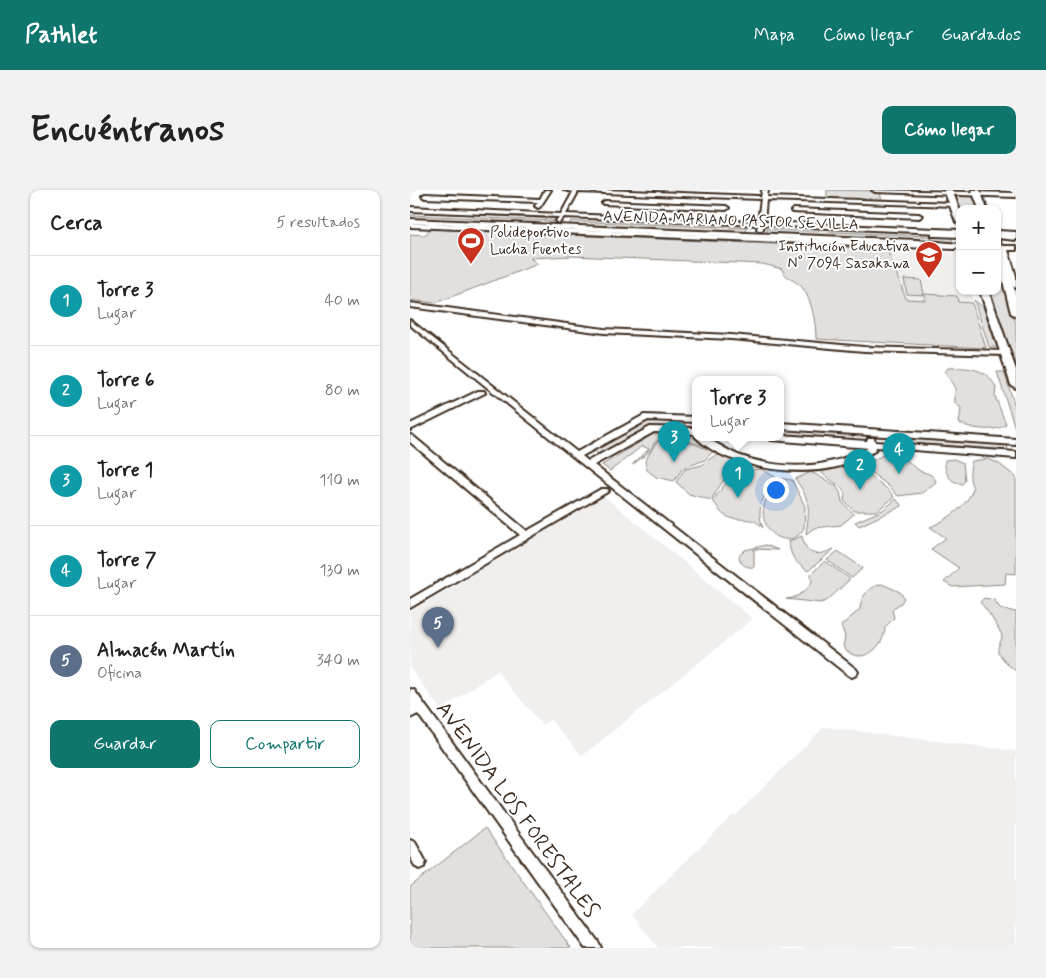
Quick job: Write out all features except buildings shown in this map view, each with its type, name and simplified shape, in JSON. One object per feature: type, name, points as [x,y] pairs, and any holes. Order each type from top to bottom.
[{"type":"main road","points":[[948,191],[956,213]]},
{"type":"main road","points":[[977,192],[982,205]]},
{"type":"main road","name":"AVENIDA MARIANO PASTOR SEVILLA","points":[[411,211],[561,223],[757,231],[956,233]]},
{"type":"main road","name":"AVENIDA MARIANO PASTOR SEVILLA","points":[[410,223],[561,223]]},
{"type":"main road","name":"AVENIDA MARIANO PASTOR SEVILLA","points":[[757,231],[956,247]]},
{"type":"main road","points":[[1001,235],[1016,236]]},
{"type":"main road","points":[[1001,248],[1016,250]]},
{"type":"main road","points":[[1000,250],[1016,313]]},
{"type":"main road","points":[[985,295],[1016,385]]},
{"type":"street","points":[[411,211],[430,190]]},
{"type":"street","points":[[473,212],[490,190]]},
{"type":"street","points":[[532,214],[548,190]]},
{"type":"street","points":[[567,190],[670,194],[699,193],[729,197],[823,198],[953,206]]},
{"type":"street","points":[[561,223],[577,190]]},
{"type":"street","points":[[561,223],[582,190]]},
{"type":"street","points":[[759,190],[761,198]]},
{"type":"street","points":[[757,231],[761,198],[765,190]]},
{"type":"street","points":[[875,190],[977,192],[1014,195]]},
{"type":"street","points":[[883,190],[885,203]]},
{"type":"street","points":[[598,217],[611,192]]},
{"type":"street","points":[[662,220],[670,194]]},
{"type":"street","points":[[425,196],[541,201]]},
{"type":"street","points":[[723,222],[729,197]]},
{"type":"street","points":[[794,199],[794,225]]},
{"type":"street","points":[[853,201],[855,228]]},
{"type":"street","points":[[605,203],[726,208]]},
{"type":"street","points":[[916,204],[923,230]]},
{"type":"street","name":"AVENIDA MARIANO PASTOR SEVILLA","points":[[411,211],[532,214],[561,223],[598,217],[723,222],[757,231],[794,225],[956,233]]},
{"type":"street","points":[[794,211],[919,216]]},
{"type":"street","points":[[1000,250],[1016,284]]},
{"type":"street","points":[[410,305],[604,331],[731,337],[864,349],[1005,353]]},
{"type":"street","points":[[410,322],[489,387],[852,672]]},
{"type":"street","points":[[410,427],[481,392]]},
{"type":"street","points":[[578,455],[648,417],[692,420]]},
{"type":"street","points":[[784,426],[1016,442]]},
{"type":"street","points":[[589,464],[653,429],[692,433]]},
{"type":"street","points":[[709,441],[731,455],[760,464],[790,468],[840,463],[861,456],[872,449],[871,432]]},
{"type":"street","points":[[410,438],[527,536]]},
{"type":"street","points":[[784,438],[1016,455]]},
{"type":"street","points":[[410,604],[604,491]]},
{"type":"street","name":"AVENIDA LOS FORESTALES","points":[[410,694],[415,710],[594,948]]},
{"type":"street","points":[[410,847],[419,862]]},
{"type":"shaded area","points":[[827,190],[880,191],[882,202],[827,199]]},
{"type":"shaded area","points":[[953,195],[974,196],[978,205],[956,205]]},
{"type":"shaded area","points":[[410,211],[556,217],[555,219]]},
{"type":"shaded area","points":[[410,215],[554,221],[550,226],[410,220]]},
{"type":"shaded area","points":[[571,221],[747,228],[746,233],[568,226]]},
{"type":"shaded area","points":[[430,229],[508,232],[508,237],[515,238],[521,233],[887,249],[906,299],[926,300],[925,295],[907,294],[904,279],[921,280],[924,294],[957,296],[958,302],[972,303],[986,348],[816,339],[813,312],[802,287],[788,277],[782,269],[763,264],[572,256],[530,258],[538,264],[435,303],[410,300],[410,234],[425,235]]},
{"type":"shaded area","points":[[767,229],[951,237],[953,244],[766,234]]},
{"type":"shaded area","name":"Institución Educativa N° 7094 Sasakawa","points":[[887,249],[956,253],[956,295],[971,295],[973,302],[906,299]]},
{"type":"shaded area","points":[[1001,273],[1016,324],[1016,376],[987,295],[1001,295]]},
{"type":"shaded area","points":[[974,300],[983,307],[997,347],[989,347]]},
{"type":"shaded area","points":[[948,368],[976,370],[988,376],[996,388],[995,396],[1006,424],[1002,427],[983,429],[959,423],[961,408],[955,403],[955,388],[945,372]]},
{"type":"shaded area","points":[[997,372],[1004,372],[1016,409],[1016,431]]},
{"type":"shaded area","points":[[648,419],[682,421],[686,425],[683,427],[650,426],[599,455],[593,450]]},
{"type":"shaded area","points":[[784,428],[853,433],[853,439],[784,434]]},
{"type":"shaded area","points":[[655,433],[691,436],[692,441],[698,441],[704,446],[677,437],[662,438],[655,442],[649,452],[632,465],[649,449],[642,446],[610,471],[602,465]]},
{"type":"shaded area","points":[[890,436],[1007,444],[1008,450],[891,442]]},
{"type":"shaded area","points":[[664,438],[680,439],[713,451],[705,460],[683,468],[674,481],[656,477],[647,470],[645,461],[656,443]]},
{"type":"shaded area","points":[[886,454],[901,455],[920,471],[933,476],[936,482],[922,493],[898,496],[890,487],[861,465]]},
{"type":"shaded area","points":[[721,455],[750,468],[723,481],[711,500],[689,494],[676,482],[685,469],[702,465],[714,456]]},
{"type":"shaded area","points":[[954,459],[963,463],[965,480],[962,484],[951,479],[945,469],[945,460]]},
{"type":"shaded area","points":[[988,459],[998,463],[1016,477],[1016,574],[1006,573],[1005,584],[952,587],[944,582],[959,568],[931,549],[946,538],[930,527],[956,512],[967,501],[973,488],[970,475],[972,461]]},
{"type":"shaded area","points":[[851,466],[875,479],[888,489],[894,497],[877,511],[854,511],[844,501],[845,493],[842,488],[820,472]]},
{"type":"shaded area","points":[[761,469],[777,478],[765,495],[760,507],[763,528],[754,521],[726,516],[712,501],[726,483],[752,470]]},
{"type":"shaded area","points":[[811,472],[835,485],[840,492],[842,502],[854,514],[841,525],[814,528],[806,534],[808,519],[807,500],[795,479]]},
{"type":"shaded area","points":[[779,478],[792,480],[805,506],[804,528],[791,539],[776,536],[770,531],[763,515],[766,498]]},
{"type":"shaded area","points":[[604,496],[753,619],[582,756],[550,719],[542,725],[497,671],[441,710],[410,668],[410,612]]},
{"type":"shaded area","points":[[896,499],[902,506],[859,526],[855,522],[883,510]]},
{"type":"shaded area","points":[[802,536],[806,548],[813,553],[817,554],[834,549],[808,571],[794,559],[790,547],[789,541]]},
{"type":"shaded area","points":[[766,545],[778,550],[754,549],[754,567],[742,564],[739,556],[745,550]]},
{"type":"shaded area","points":[[838,551],[863,568],[852,578],[827,560]]},
{"type":"shaded area","points":[[825,561],[850,579],[828,600],[821,603],[786,599],[798,596],[805,591],[812,581],[811,574]]},
{"type":"shaded area","points":[[882,584],[900,592],[904,598],[901,603],[892,609],[894,618],[885,627],[881,642],[870,653],[857,656],[843,647],[845,636],[841,626],[860,609],[866,592]]},
{"type":"shaded area","points":[[984,598],[994,600],[1001,609],[1016,612],[1016,671],[1007,664],[998,652],[1002,636],[980,602]]},
{"type":"shaded area","points":[[824,727],[1016,751],[1016,948],[658,948],[632,914],[733,815],[735,816]]},
{"type":"shaded area","points":[[485,828],[571,948],[410,948],[410,887]]},
{"type":"place","name":"Polideportivo Lucha Fuentes","points":[[471,265]]},
{"type":"place","name":"Institución Educativa N° 7094 Sasakawa","points":[[929,279]]},
{"type":"place","name":"Torre 1","points":[[674,462]]},
{"type":"place","name":"Torre 7","points":[[899,474]]},
{"type":"place","name":"Torre 6","points":[[860,490]]},
{"type":"place","name":"Torre 3","points":[[738,498]]},
{"type":"place","name":"Almacén Martín","points":[[438,648]]}]
